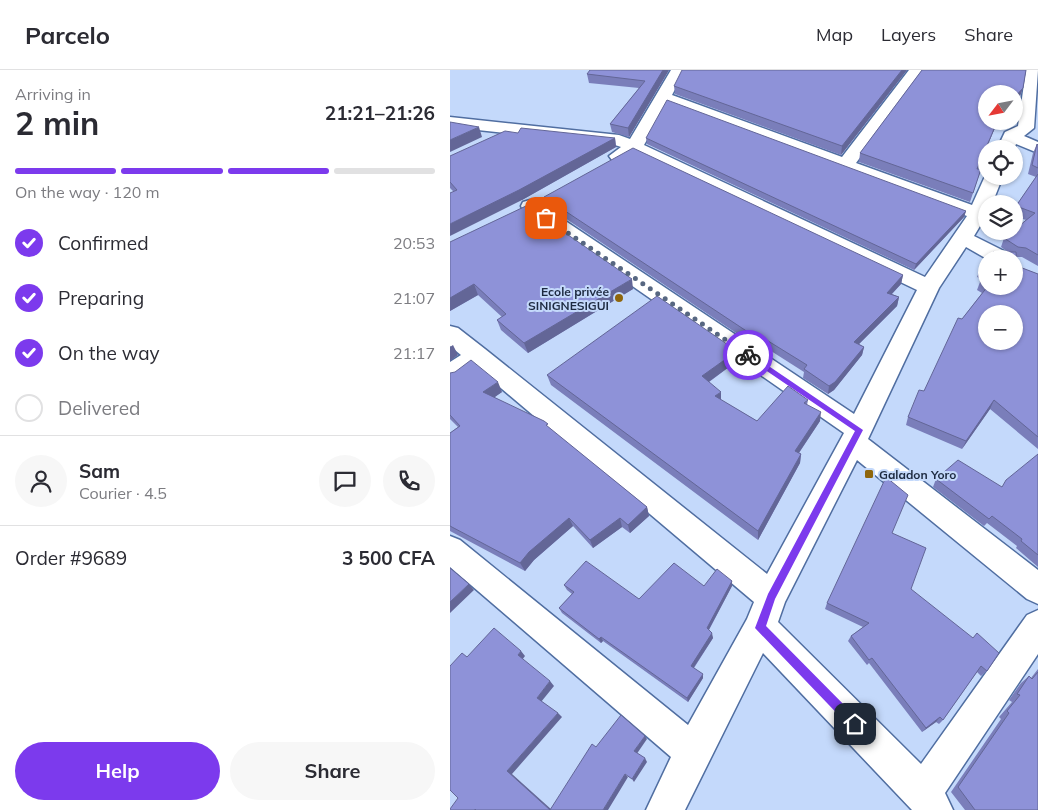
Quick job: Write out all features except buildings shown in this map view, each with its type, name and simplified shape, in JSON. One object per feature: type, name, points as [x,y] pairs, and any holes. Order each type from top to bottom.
[{"type":"street","points":[[599,167],[634,147],[678,70]]},
{"type":"street","points":[[846,164],[917,70]]},
{"type":"street","points":[[1033,70],[1020,133],[1038,148]]},
{"type":"street","points":[[663,97],[978,214],[929,287],[856,436],[693,752],[666,810]]},
{"type":"street","points":[[450,122],[619,140],[929,287]]},
{"type":"street","points":[[491,141],[515,129]]},
{"type":"street","points":[[529,206],[856,436],[1038,589]]},
{"type":"street","points":[[963,238],[986,250]]},
{"type":"street","points":[[450,334],[477,355],[766,612],[928,802],[1038,626]]},
{"type":"street","points":[[450,374],[477,355]]},
{"type":"street","points":[[450,549],[693,752]]},
{"type":"way so far","points":[[546,218],[748,355]]},
{"type":"place","name":"Ecole privée SINIGNESIGUI","points":[[619,298]]},
{"type":"place","name":"Galadon Yoro","points":[[869,474]]},
{"type":"route","points":[[748,355],[859,430],[771,597],[760,628],[855,724]]}]
